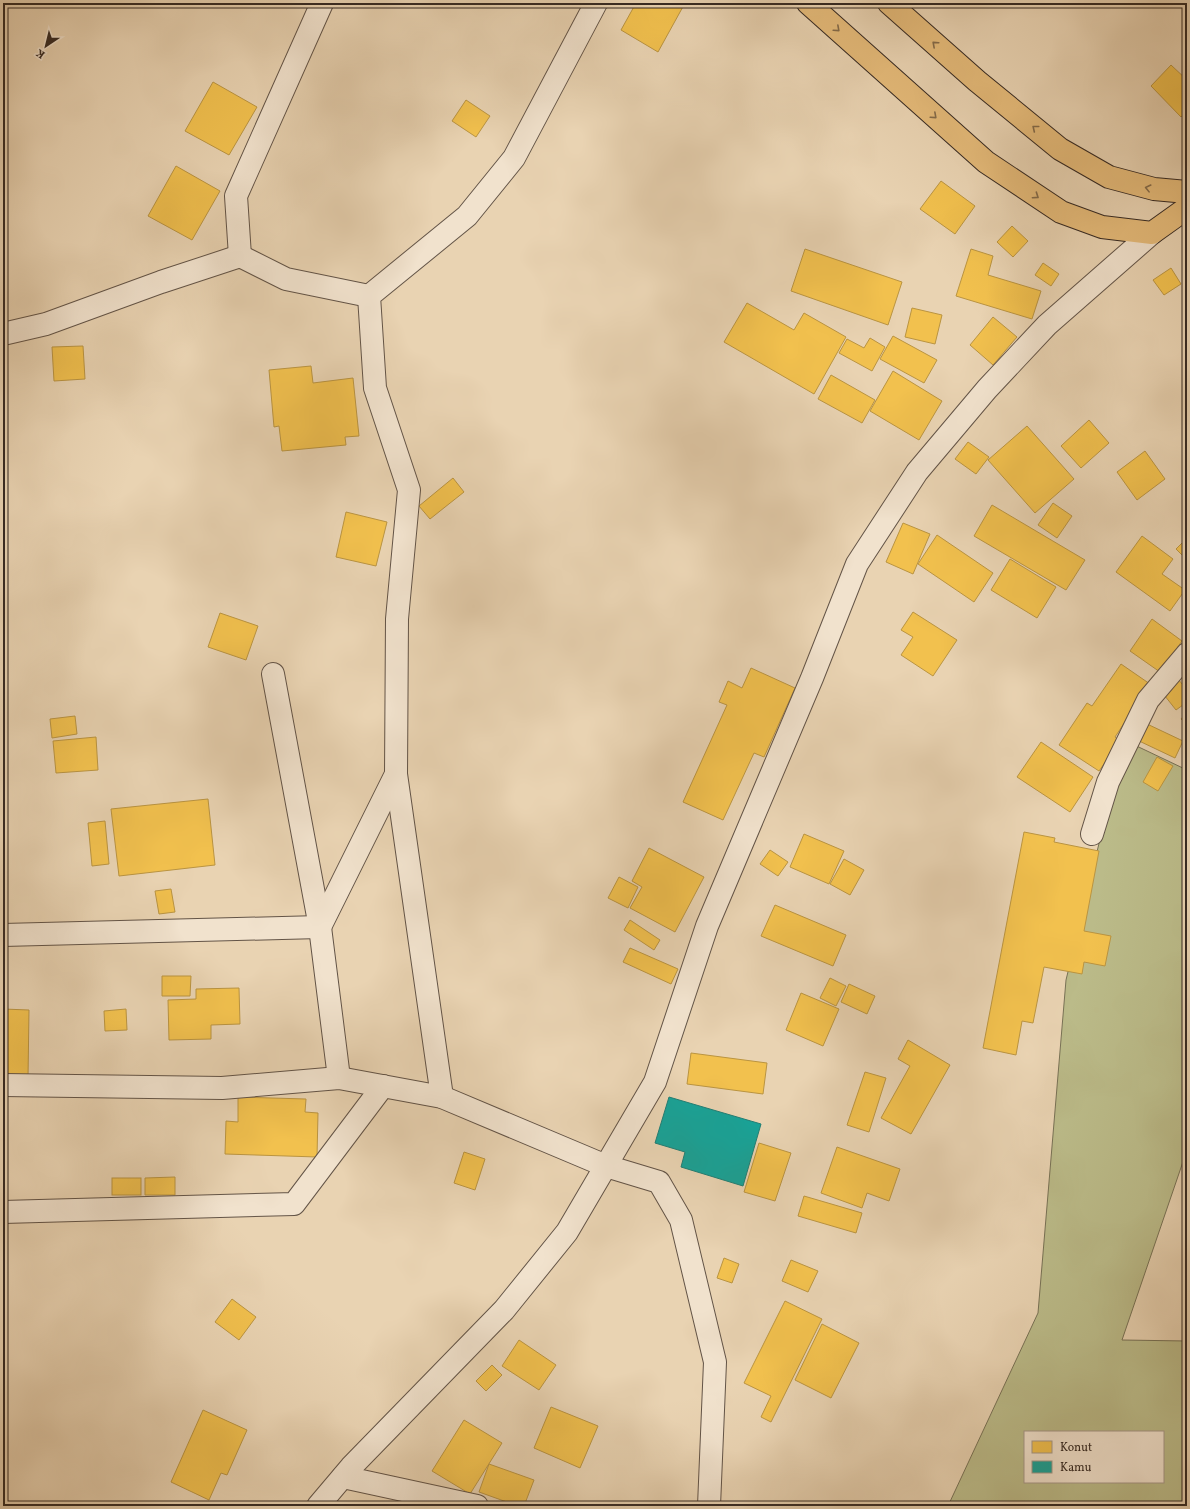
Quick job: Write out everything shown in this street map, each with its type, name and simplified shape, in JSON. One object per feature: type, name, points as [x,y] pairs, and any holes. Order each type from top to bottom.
[{"type":"main road","points":[[808,3],[986,162],[1061,212],[1102,227],[1152,233],[1187,208]]},
{"type":"main road","points":[[889,3],[977,81],[1060,149],[1109,177],[1154,189],[1187,192]]},
{"type":"street","points":[[240,256],[236,196],[322,3]]},
{"type":"street","points":[[370,296],[467,216],[514,158],[596,3]]},
{"type":"street","points":[[318,1506],[343,1477],[504,1310],[567,1232],[655,1082],[707,926],[812,678],[857,564],[917,472],[987,389],[1047,325],[1152,233]]},
{"type":"street","points":[[3,334],[46,324],[161,282],[240,256],[286,279],[370,296]]},
{"type":"street","points":[[370,296],[375,388],[409,490],[397,619],[396,774],[442,1097]]},
{"type":"street","points":[[1092,834],[1108,782],[1148,700],[1187,654]]},
{"type":"street","points":[[273,674],[320,927],[338,1078]]},
{"type":"street","points":[[320,927],[396,774]]},
{"type":"street","points":[[3,935],[320,927]]},
{"type":"street","points":[[3,1085],[222,1088],[338,1078],[442,1097],[606,1166],[659,1182],[681,1220],[715,1362],[709,1506]]},
{"type":"street","points":[[3,1212],[294,1204],[384,1086]]},
{"type":"street","points":[[343,1477],[478,1506]]},
{"type":"green space","points":[[1124,740],[1187,770],[1187,1150],[1122,1340],[1187,1341],[1187,1506],[948,1506],[1038,1313],[1066,980]]},
{"type":"building: Konut","points":[[636,3],[685,3],[658,52],[621,30]]},
{"type":"building: Konut","points":[[1171,65],[1187,80],[1187,111],[1181,117],[1151,86]]},
{"type":"building: Konut","points":[[213,82],[257,107],[229,155],[185,131]]},
{"type":"building: Konut","points":[[466,100],[490,116],[476,137],[452,121]]},
{"type":"building: Konut","points":[[176,166],[220,191],[192,240],[148,216]]},
{"type":"building: Konut","points":[[941,181],[975,206],[955,234],[920,209]]},
{"type":"building: Konut","points":[[1187,222],[1187,234],[1182,225]]},
{"type":"building: Konut","points":[[1012,226],[1028,241],[1013,257],[997,242]]},
{"type":"building: Konut","points":[[805,249],[902,282],[888,325],[791,291]]},
{"type":"building: Konut","points":[[971,249],[993,256],[988,275],[1041,291],[1032,319],[956,296]]},
{"type":"building: Konut","points":[[1043,263],[1059,274],[1051,286],[1035,275]]},
{"type":"building: Konut","points":[[1171,268],[1181,284],[1164,295],[1153,280]]},
{"type":"building: Konut","points":[[747,303],[794,330],[804,313],[846,337],[814,394],[724,342]]},
{"type":"building: Konut","points":[[912,308],[942,315],[935,344],[905,337]]},
{"type":"building: Konut","points":[[993,317],[1017,337],[993,365],[970,345]]},
{"type":"building: Konut","points":[[893,336],[937,360],[924,383],[880,359]]},
{"type":"building: Konut","points":[[870,338],[885,347],[872,371],[839,353],[847,339],[864,348]]},
{"type":"building: Konut","points":[[83,346],[85,379],[54,381],[52,347]]},
{"type":"building: Konut","points":[[311,366],[313,383],[353,378],[359,436],[345,437],[346,445],[282,451],[279,426],[274,427],[269,370]]},
{"type":"building: Konut","points":[[893,371],[942,401],[919,440],[870,411]]},
{"type":"building: Konut","points":[[831,375],[875,400],[862,423],[818,399]]},
{"type":"building: Konut","points":[[1089,420],[1109,443],[1081,468],[1061,446]]},
{"type":"building: Konut","points":[[1027,426],[1074,479],[1035,513],[988,460]]},
{"type":"building: Konut","points":[[968,442],[989,457],[976,474],[955,459]]},
{"type":"building: Konut","points":[[1145,451],[1165,479],[1137,500],[1117,472]]},
{"type":"building: Konut","points":[[453,478],[464,492],[430,519],[419,506]]},
{"type":"building: Konut","points":[[1053,503],[1072,516],[1057,538],[1038,525]]},
{"type":"building: Konut","points":[[992,505],[1085,560],[1066,590],[974,536]]},
{"type":"building: Konut","points":[[346,512],[387,522],[376,566],[336,557]]},
{"type":"building: Konut","points":[[903,523],[930,534],[913,574],[886,562]]},
{"type":"building: Konut","points":[[937,535],[993,573],[974,602],[918,564]]},
{"type":"building: Konut","points":[[1142,536],[1173,559],[1162,574],[1185,590],[1170,611],[1116,572]]},
{"type":"building: Konut","points":[[1187,538],[1187,560],[1176,549]]},
{"type":"building: Konut","points":[[1010,559],[1056,587],[1037,618],[991,590]]},
{"type":"building: Konut","points":[[913,612],[957,640],[933,676],[901,655],[913,637],[901,630]]},
{"type":"building: Konut","points":[[220,613],[258,626],[246,660],[208,647]]},
{"type":"building: Konut","points":[[1152,619],[1182,641],[1160,672],[1130,651]]},
{"type":"building: Konut","points":[[1187,661],[1187,683],[1175,671]]},
{"type":"building: Konut","points":[[1121,664],[1150,684],[1115,737],[1120,741],[1099,771],[1059,745],[1087,703],[1092,706]]},
{"type":"building: Konut","points":[[751,668],[795,688],[764,757],[754,753],[723,820],[683,802],[727,705],[719,702],[728,681],[742,688]]},
{"type":"building: Konut","points":[[1178,679],[1187,690],[1187,702],[1176,710],[1161,691]]},
{"type":"building: Konut","points":[[1187,712],[1187,725],[1181,719]]},
{"type":"building: Konut","points":[[75,716],[77,734],[52,738],[50,719]]},
{"type":"building: Konut","points":[[1145,723],[1183,741],[1175,758],[1137,740]]},
{"type":"building: Konut","points":[[96,737],[98,770],[56,773],[53,741]]},
{"type":"building: Konut","points":[[1041,742],[1093,777],[1070,812],[1017,777]]},
{"type":"building: Konut","points":[[1157,757],[1173,766],[1158,791],[1143,782]]},
{"type":"building: Konut","points":[[208,799],[215,865],[119,876],[111,809]]},
{"type":"building: Konut","points":[[105,821],[109,864],[92,866],[88,823]]},
{"type":"building: Konut","points":[[1024,832],[1055,838],[1054,842],[1099,851],[1084,931],[1111,936],[1105,966],[1084,962],[1082,974],[1044,967],[1033,1023],[1022,1021],[1016,1055],[983,1048]]},
{"type":"building: Konut","points":[[804,834],[844,851],[829,884],[790,867]]},
{"type":"building: Konut","points":[[649,848],[704,877],[675,932],[630,908],[642,887],[632,881]]},
{"type":"building: Konut","points":[[770,850],[788,862],[778,876],[760,864]]},
{"type":"building: Konut","points":[[844,859],[864,870],[850,895],[830,884]]},
{"type":"building: Konut","points":[[619,877],[638,887],[628,908],[608,898]]},
{"type":"building: Konut","points":[[171,889],[175,912],[159,914],[155,891]]},
{"type":"building: Konut","points":[[775,905],[846,935],[833,966],[761,936]]},
{"type":"building: Konut","points":[[630,920],[660,940],[654,950],[624,930]]},
{"type":"building: Konut","points":[[630,948],[678,969],[671,984],[623,962]]},
{"type":"building: Konut","points":[[162,976],[191,976],[190,996],[162,996]]},
{"type":"building: Konut","points":[[830,978],[846,986],[836,1006],[820,998]]},
{"type":"building: Konut","points":[[849,984],[875,996],[867,1014],[841,1002]]},
{"type":"building: Konut","points":[[239,988],[240,1024],[211,1025],[211,1039],[169,1040],[168,1000],[196,999],[196,989]]},
{"type":"building: Konut","points":[[801,993],[839,1009],[823,1046],[786,1030]]},
{"type":"building: Konut","points":[[3,1009],[29,1010],[28,1078],[3,1078]]},
{"type":"building: Konut","points":[[126,1009],[127,1030],[105,1031],[104,1011]]},
{"type":"building: Konut","points":[[908,1040],[950,1065],[911,1134],[881,1118],[910,1066],[898,1059]]},
{"type":"building: Konut","points":[[691,1053],[767,1063],[763,1094],[687,1084]]},
{"type":"building: Konut","points":[[865,1072],[886,1078],[869,1132],[847,1125]]},
{"type":"building: Konut","points":[[238,1097],[306,1099],[305,1112],[318,1113],[317,1157],[225,1154],[226,1121],[238,1122]]},
{"type":"building: Konut","points":[[759,1143],[791,1153],[775,1201],[744,1192]]},
{"type":"building: Konut","points":[[837,1147],[900,1169],[889,1201],[867,1193],[862,1208],[821,1193]]},
{"type":"building: Konut","points":[[464,1152],[485,1159],[475,1190],[454,1183]]},
{"type":"building: Konut","points":[[175,1177],[175,1195],[145,1195],[145,1178]]},
{"type":"building: Konut","points":[[112,1178],[141,1178],[141,1195],[112,1195]]},
{"type":"building: Konut","points":[[804,1196],[862,1213],[856,1233],[798,1216]]},
{"type":"building: Konut","points":[[724,1258],[739,1264],[732,1283],[717,1278]]},
{"type":"building: Konut","points":[[791,1260],[818,1271],[808,1292],[782,1281]]},
{"type":"building: Konut","points":[[232,1299],[256,1317],[239,1340],[215,1322]]},
{"type":"building: Konut","points":[[785,1301],[822,1319],[771,1422],[761,1417],[771,1396],[744,1383]]},
{"type":"building: Konut","points":[[822,1324],[859,1343],[831,1398],[795,1380]]},
{"type":"building: Konut","points":[[519,1340],[556,1365],[539,1390],[502,1366]]},
{"type":"building: Konut","points":[[492,1365],[502,1375],[486,1391],[476,1381]]},
{"type":"building: Konut","points":[[551,1407],[598,1426],[580,1468],[534,1448]]},
{"type":"building: Konut","points":[[203,1410],[247,1430],[227,1475],[221,1473],[209,1500],[171,1482]]},
{"type":"building: Konut","points":[[464,1420],[502,1443],[470,1494],[432,1471]]},
{"type":"building: Konut","points":[[489,1464],[534,1480],[524,1506],[518,1506],[479,1492]]},
{"type":"building: Kamu","points":[[669,1097],[761,1124],[743,1186],[681,1167],[685,1152],[655,1143]]}]
